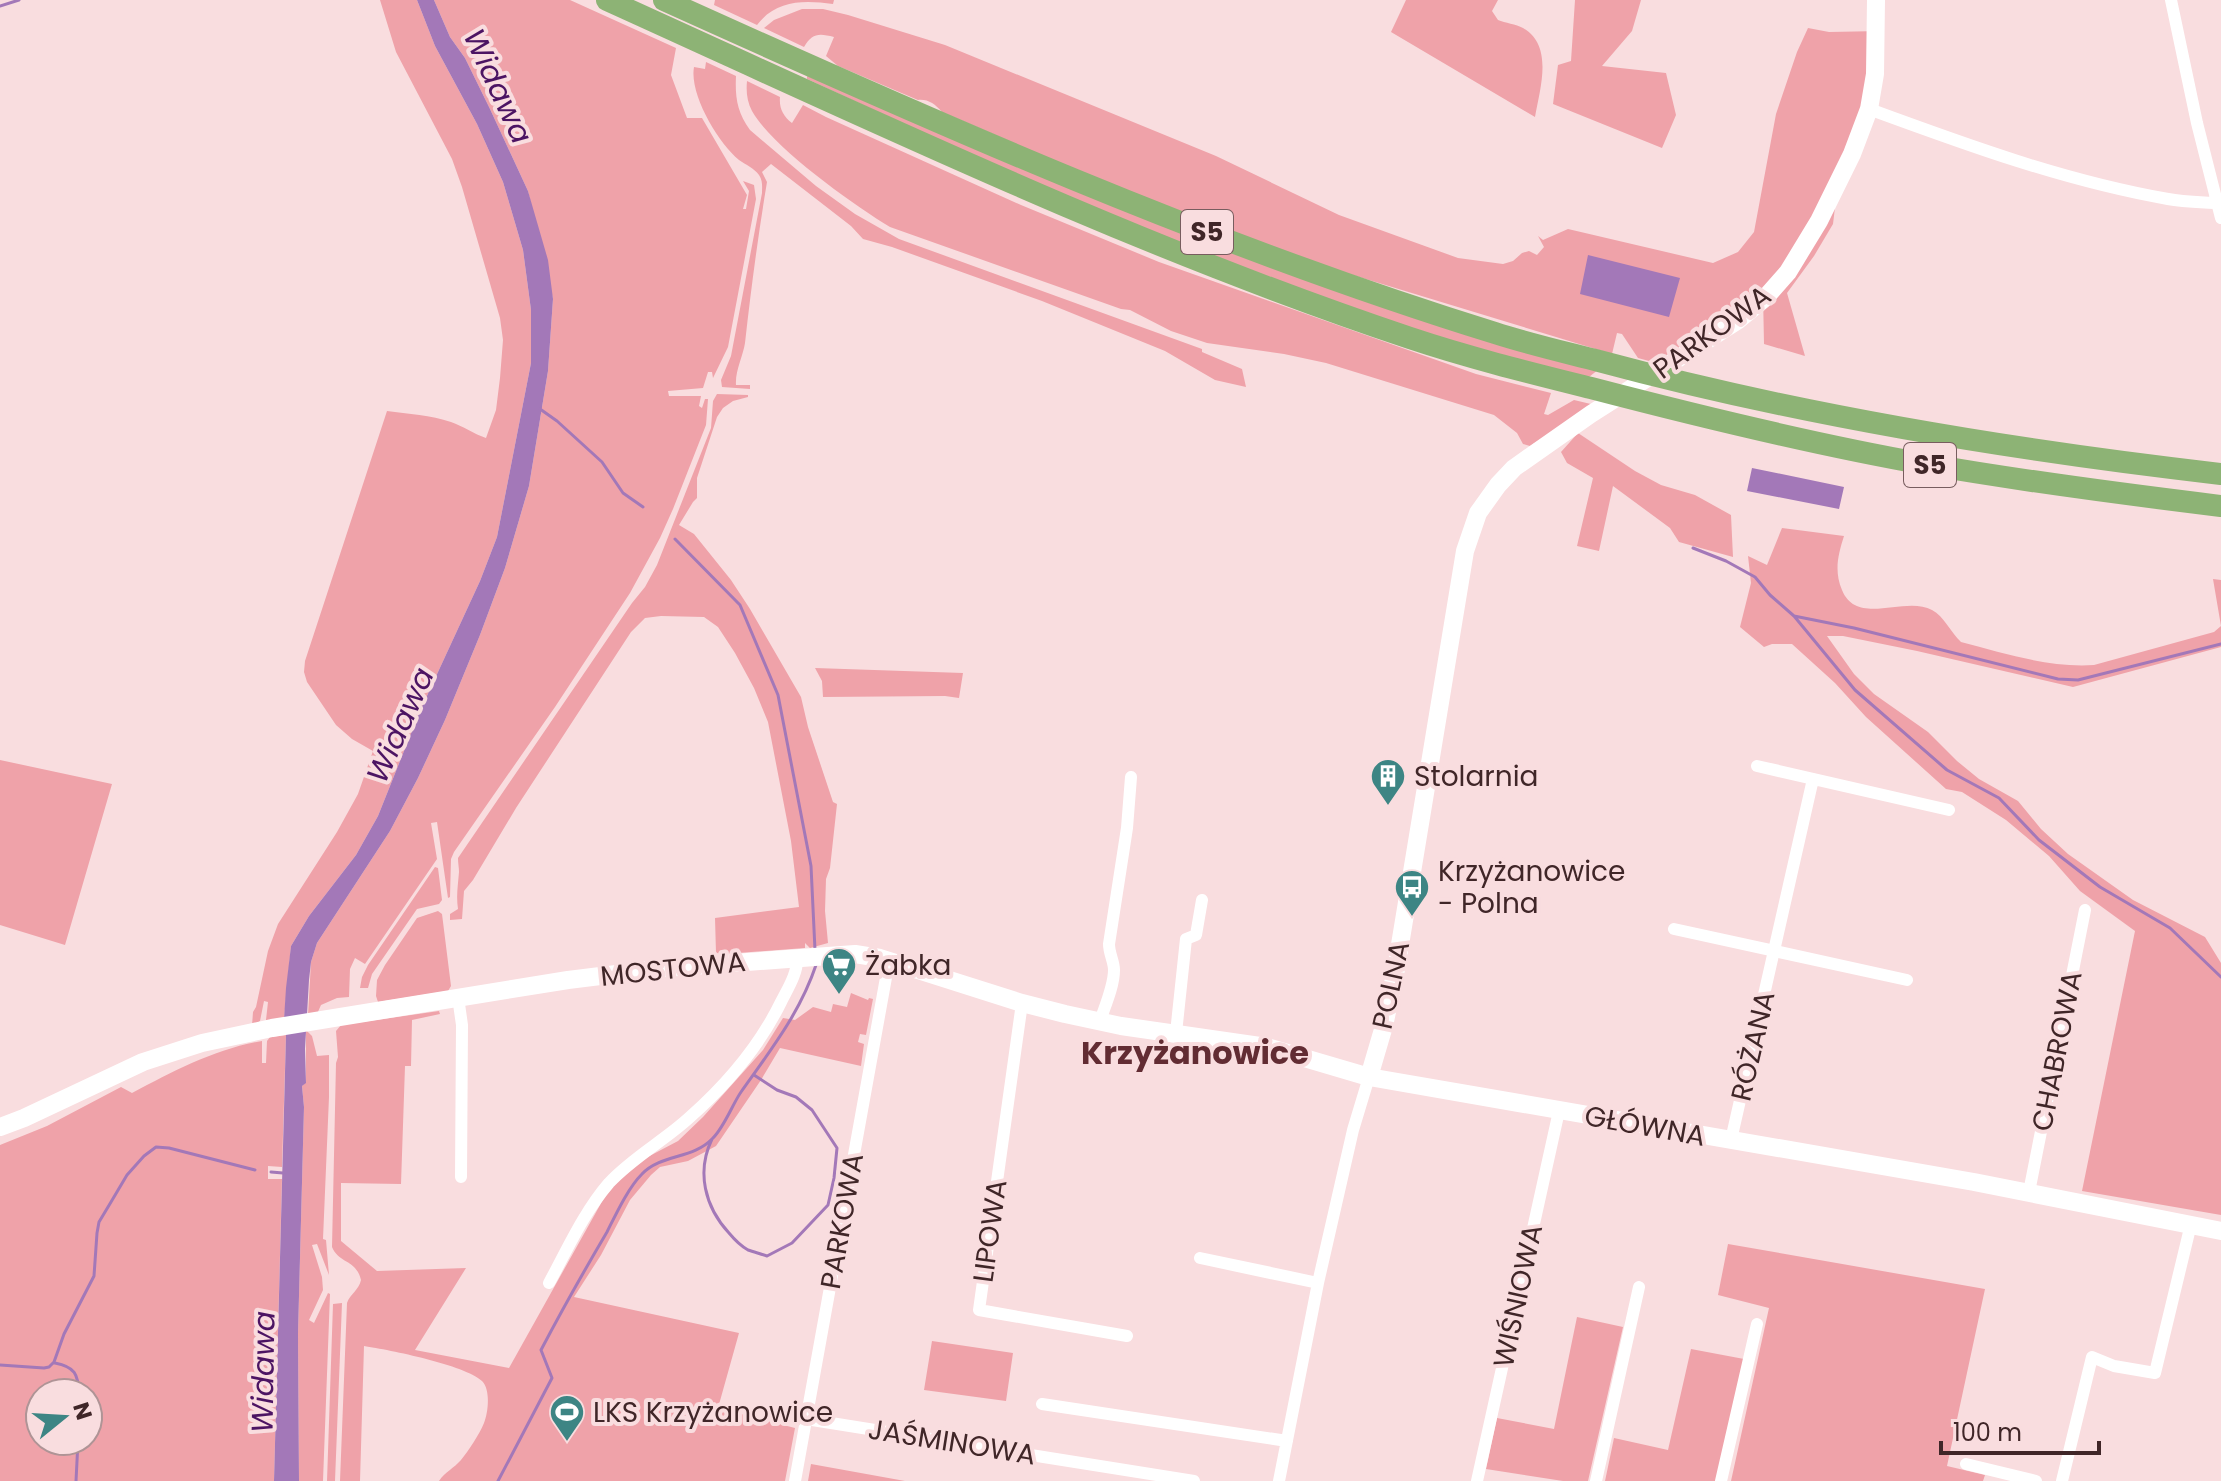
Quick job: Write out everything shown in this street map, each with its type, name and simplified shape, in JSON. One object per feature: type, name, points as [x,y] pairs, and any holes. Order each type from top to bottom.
[{"type":"highway","name":"S5","points":[[607,0],[1009,184],[1229,273],[1411,338],[1503,367],[1805,441],[1923,464],[2080,489],[2221,506]]},
{"type":"highway","name":"S5","points":[[664,0],[1021,158],[1245,247],[1498,334],[1675,382],[1816,413],[1936,436],[2090,459],[2221,474]]},
{"type":"street","name":"PARKOWA","points":[[1559,435],[1737,321],[1766,297],[1788,272],[1819,221],[1852,154],[1869,109],[1873,96],[1876,50],[1876,0]]},
{"type":"street","points":[[2171,0],[2221,218]]},
{"type":"street","points":[[1869,109],[1987,152],[2074,179],[2170,200],[2217,203]]},
{"type":"street","name":"POLNA","points":[[1279,1481],[1318,1283],[1353,1130],[1384,1026],[1396,969],[1465,551],[1478,513],[1498,485],[1527,458],[1559,435]]},
{"type":"street","points":[[1757,766],[1949,810]]},
{"type":"street","points":[[1100,1021],[1114,974],[1109,944],[1127,828],[1131,777]]},
{"type":"street","name":"RÓŻANA","points":[[1731,1140],[1813,779]]},
{"type":"street","points":[[1176,1033],[1186,939],[1196,935],[1202,900]]},
{"type":"street","name":"CHABROWA","points":[[2029,1192],[2085,910]]},
{"type":"street","name":"RÓŻANA","points":[[1674,929],[1907,980]]},
{"type":"street","name":"MOSTOWA","points":[[0,1127],[143,1062],[202,1043],[272,1028],[458,997],[651,970],[855,954],[889,961]]},
{"type":"street","points":[[549,1283],[606,1186],[646,1149],[688,1119],[755,1047],[774,1017],[803,957]]},
{"type":"street","name":"PARKOWA","points":[[795,1481],[889,961]]},
{"type":"street","name":"GŁÓWNA","points":[[889,961],[1022,1003],[1100,1021],[1267,1047],[1369,1077],[2029,1192],[2221,1231]]},
{"type":"street","points":[[458,997],[462,1025],[461,1177]]},
{"type":"street","name":"LIPOWA","points":[[1022,1003],[979,1310],[1127,1336]]},
{"type":"street","name":"WIŚNIOWA","points":[[1477,1481],[1559,1111]]},
{"type":"street","points":[[2062,1481],[2092,1357],[2114,1366],[2155,1373],[2191,1224]]},
{"type":"street","points":[[1200,1258],[1318,1283]]},
{"type":"street","points":[[1596,1481],[1639,1287]]},
{"type":"street","points":[[1721,1481],[1757,1324]]},
{"type":"street","points":[[1042,1404],[1287,1441]]},
{"type":"street","name":"JAŚMINOWA","points":[[806,1419],[1194,1481]]},
{"type":"street","points":[[1966,1464],[2036,1481]]},
{"type":"shaded area","points":[[380,0],[417,0],[435,46],[477,124],[503,182],[523,250],[531,310],[531,363],[497,537],[480,581],[420,711],[378,816],[356,855],[309,916],[291,946],[284,1019],[266,1020],[268,1002],[264,1001],[260,1021],[252,1026],[268,951],[278,924],[358,794],[373,751],[336,725],[307,682],[304,672],[387,411],[443,420],[486,438],[496,410],[500,378],[503,340],[500,318],[462,187],[452,159],[396,52]]},
{"type":"shaded area","points":[[417,0],[434,0],[528,191],[548,260],[553,299],[548,371],[529,486],[505,568],[480,635],[418,778],[390,831],[317,943],[311,962],[305,1049],[306,1083],[302,1086],[299,1481],[274,1481],[284,1019],[291,946],[309,916],[356,855],[378,816],[420,711],[480,581],[497,537],[531,363],[531,310],[523,250],[503,182],[477,124],[435,46]]},
{"type":"shaded area","points":[[434,0],[570,0],[676,48],[671,75],[687,118],[702,118],[747,195],[743,209],[746,209],[749,191],[743,181],[754,185],[756,199],[728,347],[713,378],[712,372],[708,372],[703,388],[668,391],[669,396],[701,396],[699,406],[702,408],[705,399],[708,399],[706,425],[660,538],[630,593],[454,852],[450,897],[437,822],[431,823],[437,859],[365,964],[355,958],[350,969],[349,997],[321,1005],[317,1014],[308,1015],[311,962],[317,943],[390,831],[418,778],[445,720],[505,568],[529,486],[548,371],[553,299],[528,191]]},
{"type":"shaded area","points":[[715,0],[834,0],[833,4],[801,2],[781,6],[757,25],[714,5]]},
{"type":"shaded area","points":[[1406,0],[1498,0],[1492,11],[1498,20],[1523,28],[1539,45],[1542,81],[1535,117],[1391,32]]},
{"type":"shaded area","points":[[1575,0],[1641,0],[1632,31],[1602,66],[1666,73],[1676,115],[1662,148],[1553,104],[1558,65],[1571,61]]},
{"type":"shaded area","points":[[802,9],[823,9],[848,15],[945,45],[1216,156],[1339,215],[1458,258],[1503,264],[1529,251],[1537,255],[1544,247],[1538,236],[1543,240],[1568,229],[1713,263],[1738,252],[1754,232],[1776,114],[1808,28],[1829,32],[1881,31],[1836,199],[1833,224],[1787,293],[1805,356],[1764,344],[1763,294],[1660,364],[1638,358],[1622,334],[1617,333],[1612,354],[1346,273],[1153,203],[942,112],[928,101],[918,100],[838,66],[826,56],[834,37],[816,35],[804,47],[764,28],[774,20]]},
{"type":"shaded area","points":[[706,62],[736,76],[738,104],[750,130],[816,186],[855,214],[899,239],[1202,349],[1202,352],[1242,369],[1246,387],[1215,380],[1165,351],[1042,301],[863,239],[851,226],[771,164],[762,172],[767,182],[745,343],[736,380],[736,385],[750,385],[750,389],[722,387],[721,380],[731,356],[762,184],[757,173],[722,142],[701,104],[696,91],[694,67],[705,69]]},
{"type":"shaded area","points":[[807,76],[1599,369],[1584,381],[1342,307],[1197,254],[900,122],[807,79]]},
{"type":"shaded area","points":[[747,81],[780,97],[782,112],[792,123],[803,105],[1021,205],[1159,262],[1476,374],[1551,393],[1544,414],[1548,415],[1574,400],[1595,405],[1530,446],[1523,444],[1517,433],[1494,415],[1326,363],[1207,343],[1171,331],[1130,310],[890,227],[836,190],[777,142],[752,111],[747,96]]},
{"type":"shaded area","points":[[1588,255],[1680,278],[1669,317],[1580,294]]},
{"type":"shaded area","points":[[717,394],[748,397],[733,401],[717,417],[697,478],[697,498],[679,525],[694,534],[731,580],[801,697],[833,802],[837,804],[826,879],[828,943],[810,948],[805,943],[805,948],[716,953],[715,918],[799,907],[791,841],[768,722],[735,653],[718,627],[704,617],[645,618],[631,632],[464,891],[462,919],[450,920],[450,914],[458,909],[458,858],[645,587],[657,565],[711,428],[713,401]]},
{"type":"shaded area","points":[[1578,433],[1661,485],[1695,495],[1731,515],[1733,557],[1679,542],[1670,528],[1613,486],[1599,551],[1577,546],[1593,478],[1567,463],[1561,452]]},
{"type":"shaded area","points":[[1752,468],[1844,487],[1839,509],[1747,491]]},
{"type":"shaded area","points":[[1782,528],[1844,536],[1838,576],[1849,601],[1859,607],[1921,606],[1944,620],[1961,642],[2026,659],[2094,665],[2214,632],[2221,626],[2221,647],[2073,687],[1917,651],[1843,636],[1827,636],[1854,674],[1874,694],[1928,732],[1979,779],[2018,801],[2041,829],[2068,854],[2133,900],[2205,937],[2221,963],[2221,1215],[2082,1191],[2135,931],[2080,891],[2049,856],[2006,820],[1962,792],[1946,789],[1866,717],[1835,683],[1792,644],[1764,647],[1740,627],[1751,583],[1748,556],[1767,565]]},
{"type":"shaded area","points":[[2213,579],[2221,580],[2221,626]]},
{"type":"shaded area","points":[[815,668],[963,673],[959,698],[823,697],[822,681]]},
{"type":"shaded area","points":[[0,760],[112,784],[65,945],[0,925]]},
{"type":"shaded area","points":[[435,867],[438,868],[442,900],[439,904],[417,909],[372,974],[368,988],[360,988],[368,965]]},
{"type":"shaded area","points":[[438,911],[442,914],[451,986],[448,991],[378,1002],[377,980],[385,965],[417,918]]},
{"type":"shaded area","points":[[851,993],[873,999],[866,1035],[860,1034],[858,1042],[864,1044],[861,1066],[780,1048],[716,1146],[688,1161],[660,1167],[630,1200],[574,1297],[739,1333],[718,1408],[795,1428],[785,1481],[439,1481],[461,1460],[482,1428],[488,1396],[485,1385],[460,1369],[364,1346],[360,1481],[340,1481],[347,1303],[361,1280],[355,1268],[332,1247],[338,1057],[336,1031],[341,1025],[439,1011],[440,1014],[412,1020],[411,1066],[405,1066],[401,1184],[341,1183],[341,1241],[377,1271],[466,1268],[415,1350],[509,1368],[609,1189],[640,1161],[678,1141],[703,1117],[763,1050],[783,1018],[795,1020],[813,1007],[831,1012],[833,1004],[847,1007]]},
{"type":"shaded area","points":[[306,1030],[312,1036],[317,1056],[329,1055],[323,1239],[326,1240],[329,1275],[317,1244],[312,1245],[323,1290],[309,1320],[314,1323],[330,1294],[323,1481],[299,1481],[298,1334],[302,1086],[306,1082]]},
{"type":"shaded area","points":[[286,1035],[282,1167],[268,1166],[268,1179],[282,1179],[274,1481],[0,1481],[0,1145],[47,1126],[121,1087],[132,1093],[228,1049],[262,1041],[262,1063],[266,1063],[270,1037]]},
{"type":"shaded area","points":[[1728,1244],[1985,1289],[1947,1466],[1985,1475],[1983,1481],[1731,1481],[1769,1308],[1718,1295]]},
{"type":"shaded area","points":[[342,1303],[335,1481],[327,1481],[333,1304]]},
{"type":"shaded area","points":[[1577,1317],[1623,1327],[1588,1481],[1563,1481],[1486,1469],[1497,1418],[1554,1429]]},
{"type":"shaded area","points":[[932,1341],[1013,1353],[1006,1401],[924,1390]]},
{"type":"shaded area","points":[[1691,1349],[1744,1359],[1717,1481],[1605,1481],[1614,1438],[1668,1450]]},
{"type":"shaded area","points":[[811,1464],[905,1481],[808,1481]]},
{"type":"waterway","points":[[0,6],[19,0]]},
{"type":"waterway","points":[[540,409],[602,462],[623,493],[643,507]]},
{"type":"waterway","points":[[675,539],[740,605],[778,695],[811,866],[815,950]]},
{"type":"waterway","points":[[1693,548],[1755,577],[1794,616],[1855,690],[1947,770],[1999,798],[2039,840],[2100,887],[2170,928],[2221,977]]},
{"type":"waterway","points":[[1794,616],[2058,679],[2078,680],[2221,644]]},
{"type":"waterway","points":[[498,1481],[552,1378],[541,1350],[627,1194],[650,1168],[696,1150],[716,1134],[793,1015],[816,965]]},
{"type":"waterway","points":[[712,1139],[704,1176],[709,1201],[721,1223],[748,1250],[767,1256],[792,1243],[828,1205],[837,1148],[812,1110],[796,1097],[777,1090],[754,1075]]},
{"type":"waterway","points":[[0,1365],[44,1368],[54,1362],[64,1334],[94,1276],[99,1222],[127,1175],[144,1156],[156,1147],[169,1148],[255,1170]]},
{"type":"waterway","points":[[271,1172],[283,1173]]},
{"type":"waterway","points":[[55,1363],[67,1367],[76,1377]]},
{"type":"waterway","points":[[76,1481],[77,1457]]},
{"type":"place","name":"Stolarnia","points":[[1388,807]]},
{"type":"place","name":"Krzyżanowice - Polna","points":[[1412,918]]},
{"type":"place","name":"Żabka","points":[[839,996]]},
{"type":"place","name":"LKS Krzyżanowice","points":[[567,1443]]},
{"type":"district","name":"Krzyżanowice","points":[[1195,1052]]},
{"type":"water label","name":"Widawa","points":[[498,86]]},
{"type":"water label","name":"Widawa","points":[[400,725]]},
{"type":"water label","name":"Widawa","points":[[263,1372]]}]
